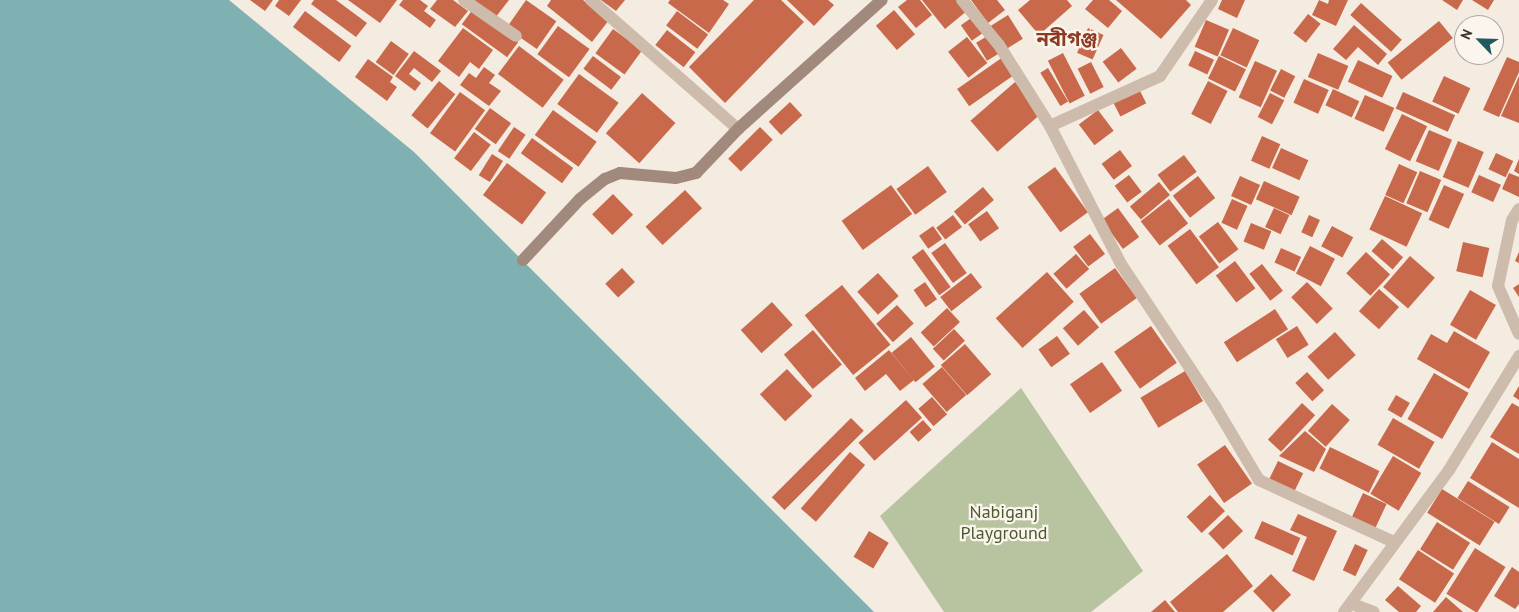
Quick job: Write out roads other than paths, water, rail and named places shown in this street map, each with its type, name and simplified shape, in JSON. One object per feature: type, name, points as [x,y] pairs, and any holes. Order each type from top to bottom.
[{"type":"main road","points":[[523,260],[580,199],[605,179],[620,173],[686,178],[696,173],[738,129],[882,0]]},
{"type":"street","points":[[464,0],[516,36]]},
{"type":"street","points":[[591,0],[738,129]]},
{"type":"street","points":[[962,0],[999,45],[1050,126],[1121,264],[1215,406],[1259,480],[1394,542]]},
{"type":"street","points":[[1050,126],[1160,76],[1212,0]]},
{"type":"street","points":[[1519,209],[1512,220],[1498,286],[1519,334]]},
{"type":"street","points":[[1374,612],[1348,608],[1394,542],[1449,470],[1519,356]]},
{"type":"water","points":[[0,0],[229,0],[414,152],[874,612],[0,612]]},
{"type":"district","name":"নবীগঞ্জ","points":[[1067,39]]},
{"type":"park label","name":"Nabiganj Playground","points":[[1004,523]]}]
